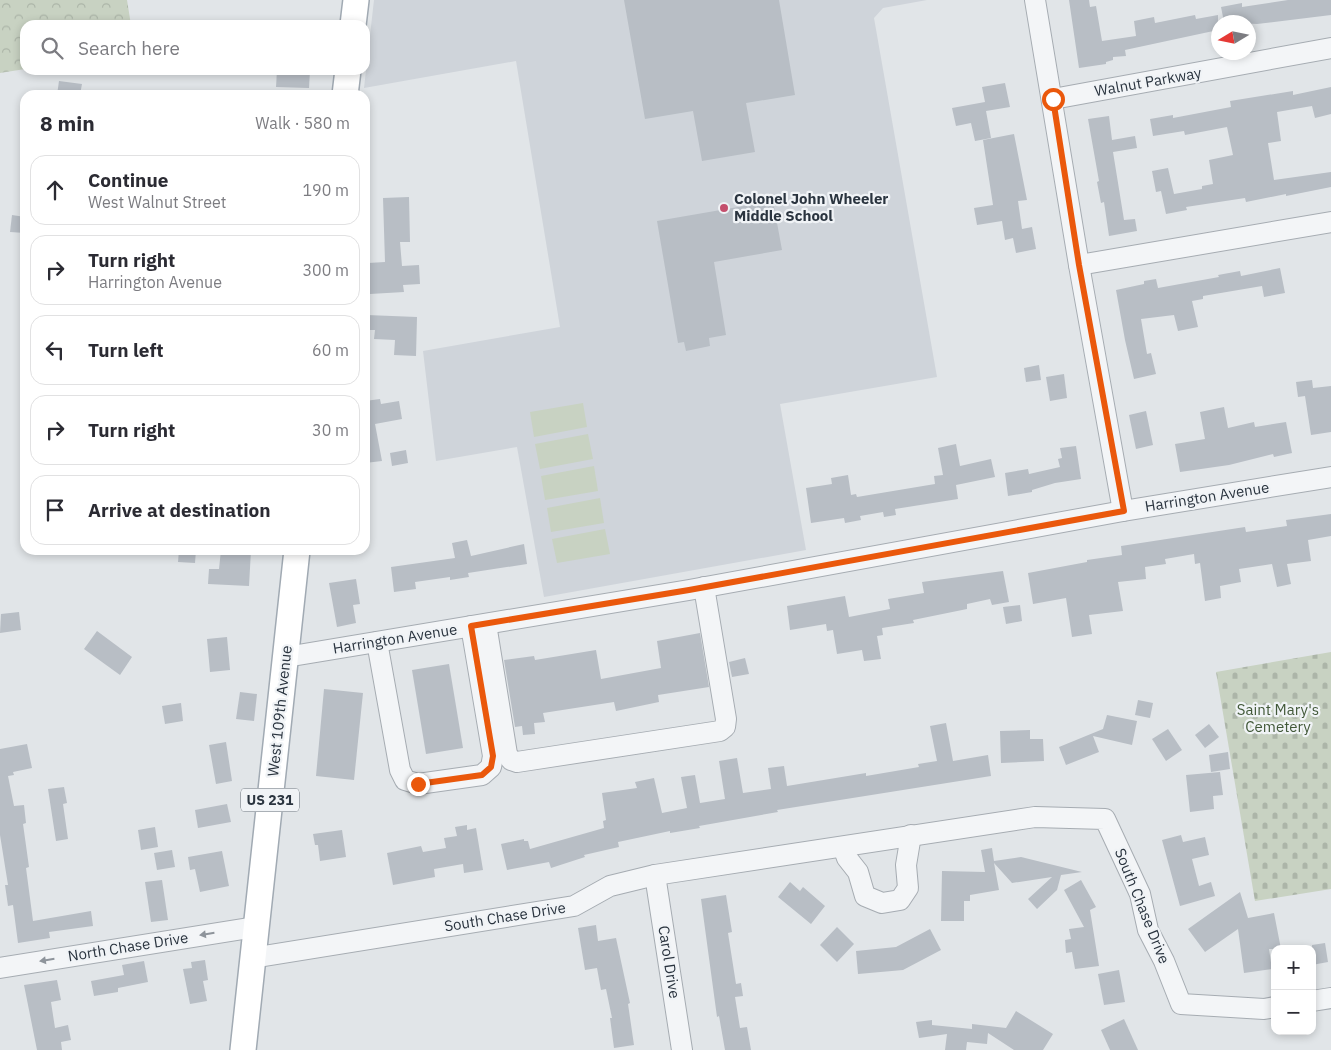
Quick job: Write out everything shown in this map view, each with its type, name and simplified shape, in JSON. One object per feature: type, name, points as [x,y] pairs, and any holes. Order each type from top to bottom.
[{"type":"main road","points":[[354,20],[356,0]]},
{"type":"main road","points":[[346,90],[347,75]]},
{"type":"main road","name":"West 109th Avenue","points":[[243,1050],[251,958],[296,555]]},
{"type":"street","points":[[1035,0],[1053,99],[1079,265],[1124,511]]},
{"type":"street","name":"Walnut Parkway","points":[[1053,99],[1331,48]]},
{"type":"street","points":[[1079,265],[1331,222]]},
{"type":"street","name":"Harrington Avenue","points":[[286,657],[704,588],[1124,511],[1331,477]]},
{"type":"street","points":[[478,625],[507,754],[511,760],[517,762],[720,731],[725,727],[726,719],[704,588]]},
{"type":"street","points":[[377,642],[400,770],[405,780],[418,784],[482,775],[491,767],[493,756],[478,625]]},
{"type":"street","name":"South Chase Drive","points":[[251,958],[574,906],[610,886],[655,875],[1035,817],[1104,819],[1140,894],[1148,930],[1164,961],[1181,1004],[1264,1009],[1271,1008]]},
{"type":"street","points":[[843,847],[847,858],[858,872],[865,896],[882,903],[900,900],[908,888],[906,865],[911,835]]},
{"type":"street","name":"Carol Drive","points":[[655,875],[682,1050]]},
{"type":"street","name":"North Chase Drive","points":[[0,968],[255,927]]},
{"type":"street","points":[[1316,1000],[1331,998]]},
{"type":"shaded area","name":"Colonel John Wheeler Middle School","points":[[374,0],[927,0],[883,8],[874,18],[937,377],[780,404],[806,550],[544,597],[517,447],[436,461],[423,351],[560,327],[516,61],[364,88],[365,75],[370,75],[370,35]]},
{"type":"green space","points":[[0,0],[127,0],[130,20],[20,20],[20,70],[0,73]]},
{"type":"green space","points":[[583,403],[587,427],[534,437],[530,412]]},
{"type":"green space","points":[[588,434],[593,459],[540,469],[535,444]]},
{"type":"green space","points":[[594,466],[598,491],[545,500],[541,476]]},
{"type":"green space","points":[[600,498],[604,523],[551,532],[547,508]]},
{"type":"green space","points":[[605,529],[610,554],[557,563],[552,539]]},
{"type":"green space","name":"Saint Mary's Cemetery","points":[[1331,652],[1331,889],[1255,901],[1216,672]]},
{"type":"building","points":[[624,0],[779,0],[795,95],[746,103],[755,152],[702,161],[693,111],[645,119]]},
{"type":"building","points":[[1069,0],[1089,0],[1090,7],[1096,6],[1102,41],[1136,36],[1134,21],[1154,17],[1155,23],[1195,15],[1196,19],[1211,16],[1211,32],[1125,50],[1126,56],[1113,57],[1113,60],[1106,62],[1106,64],[1079,68]]},
{"type":"building","points":[[1288,0],[1331,0],[1331,15],[1256,24],[1256,15],[1223,15],[1221,7],[1242,3],[1242,7]]},
{"type":"building","points":[[277,75],[310,75],[309,88],[276,87]]},
{"type":"building","points":[[59,81],[82,84],[81,90],[58,90]]},
{"type":"building","points":[[1005,83],[1010,107],[986,111],[991,138],[975,141],[971,123],[956,126],[952,108],[985,102],[982,87]]},
{"type":"building","points":[[1331,87],[1331,114],[1315,118],[1312,106],[1277,112],[1281,141],[1268,143],[1274,180],[1331,172],[1331,187],[1246,202],[1245,198],[1186,207],[1187,210],[1166,214],[1161,191],[1156,192],[1152,171],[1168,168],[1174,194],[1202,189],[1202,186],[1213,184],[1209,160],[1233,155],[1227,127],[1185,135],[1184,131],[1153,136],[1150,119],[1173,115],[1173,118],[1231,107],[1230,101],[1293,91],[1293,95]]},
{"type":"building","points":[[1109,116],[1112,140],[1135,136],[1137,148],[1113,152],[1124,220],[1135,219],[1137,231],[1109,236],[1104,202],[1101,203],[1097,182],[1099,181],[1088,119]]},
{"type":"building","points":[[1014,134],[1027,200],[1018,201],[1022,229],[1032,227],[1036,249],[1016,253],[1013,238],[1005,240],[1002,221],[977,225],[974,208],[993,205],[983,140]]},
{"type":"building","points":[[409,197],[410,242],[400,242],[402,266],[419,265],[420,284],[403,285],[404,292],[370,294],[370,263],[385,262],[383,198]]},
{"type":"building","points":[[773,201],[782,250],[714,262],[726,335],[709,338],[710,346],[686,351],[684,342],[678,343],[657,221]]},
{"type":"building","points":[[12,215],[20,216],[20,233],[10,232]]},
{"type":"building","points":[[1280,268],[1285,293],[1264,297],[1262,286],[1203,296],[1203,299],[1192,301],[1198,327],[1178,331],[1174,315],[1141,319],[1147,354],[1151,353],[1156,374],[1134,379],[1116,290],[1144,284],[1144,281],[1156,279],[1158,288],[1219,277],[1218,275],[1240,271],[1241,276]]},
{"type":"building","points":[[370,315],[417,317],[416,356],[394,355],[395,340],[374,339],[375,330],[370,330]]},
{"type":"building","points":[[1039,365],[1041,380],[1026,382],[1024,368]]},
{"type":"building","points":[[1064,374],[1067,398],[1050,401],[1046,377]]},
{"type":"building","points":[[1312,380],[1313,388],[1331,386],[1331,432],[1311,435],[1305,396],[1298,397],[1296,382]]},
{"type":"building","points":[[380,399],[381,404],[399,401],[402,419],[375,424],[382,461],[370,462],[370,400]]},
{"type":"building","points":[[1224,407],[1228,428],[1254,422],[1255,427],[1286,422],[1292,453],[1274,457],[1273,454],[1229,465],[1180,472],[1175,444],[1205,439],[1200,412]]},
{"type":"building","points":[[1146,411],[1153,445],[1136,449],[1129,415]]},
{"type":"building","points":[[956,444],[960,466],[991,459],[995,477],[956,485],[958,499],[895,509],[896,515],[884,517],[883,512],[860,516],[861,520],[845,523],[844,518],[811,523],[806,488],[832,484],[831,478],[848,475],[851,495],[856,494],[857,497],[935,484],[934,476],[943,475],[938,448]]},
{"type":"building","points":[[1076,446],[1081,479],[1055,483],[1032,490],[1032,492],[1008,496],[1005,473],[1028,469],[1029,474],[1060,467],[1058,459],[1062,458],[1060,448]]},
{"type":"building","points":[[406,450],[408,463],[392,466],[390,453]]},
{"type":"building","points":[[1331,514],[1331,536],[1308,540],[1311,561],[1287,564],[1291,584],[1277,587],[1272,564],[1239,569],[1241,582],[1220,586],[1221,598],[1205,601],[1200,563],[1195,564],[1194,554],[1165,559],[1166,564],[1145,567],[1146,579],[1118,582],[1123,611],[1089,615],[1092,634],[1072,637],[1066,598],[1033,604],[1028,573],[1087,562],[1087,560],[1122,555],[1121,546],[1245,527],[1246,532],[1287,526],[1286,520]]},
{"type":"building","points":[[467,540],[471,556],[524,544],[527,564],[468,573],[469,577],[450,580],[450,577],[415,582],[416,589],[394,592],[391,567],[455,558],[452,543]]},
{"type":"building","points":[[179,555],[196,555],[195,563],[178,562]]},
{"type":"building","points":[[220,555],[251,555],[249,586],[208,584],[209,569],[219,569]]},
{"type":"building","points":[[1003,571],[1009,602],[992,605],[990,599],[967,604],[967,609],[913,620],[914,623],[882,628],[883,635],[877,636],[881,659],[864,661],[862,650],[837,654],[833,630],[827,631],[826,624],[790,630],[787,606],[845,596],[849,617],[890,609],[888,599],[924,593],[922,582]]},
{"type":"building","points":[[356,579],[360,604],[353,605],[356,623],[337,627],[329,583]]},
{"type":"building","points":[[1020,605],[1022,621],[1006,624],[1003,607]]},
{"type":"building","points":[[19,612],[21,630],[0,633],[1,614]]},
{"type":"building","points":[[97,631],[132,657],[120,675],[84,649]]},
{"type":"building","points":[[700,633],[709,687],[658,695],[659,702],[616,711],[614,702],[543,713],[545,722],[534,723],[535,734],[523,735],[522,726],[515,727],[504,660],[534,656],[535,660],[596,650],[601,679],[661,668],[657,641]]},
{"type":"building","points":[[227,637],[230,670],[210,672],[207,639]]},
{"type":"building","points":[[745,658],[749,674],[732,677],[729,662]]},
{"type":"building","points":[[449,664],[463,748],[426,754],[412,670]]},
{"type":"building","points":[[324,689],[363,693],[354,780],[316,776]]},
{"type":"building","points":[[240,692],[257,694],[254,721],[236,719]]},
{"type":"building","points":[[1138,700],[1153,703],[1150,718],[1135,715]]},
{"type":"building","points":[[181,703],[183,721],[165,724],[162,706]]},
{"type":"building","points":[[1107,715],[1137,721],[1132,745],[1093,736],[1099,752],[1066,765],[1059,747],[1103,729]]},
{"type":"building","points":[[946,723],[953,761],[988,755],[991,776],[777,810],[778,812],[699,826],[700,828],[670,833],[670,831],[618,842],[619,847],[584,855],[585,857],[551,868],[549,862],[507,870],[501,844],[524,839],[524,841],[528,841],[530,849],[604,828],[603,821],[606,820],[602,793],[637,788],[635,782],[654,778],[662,813],[687,808],[681,777],[695,775],[700,803],[725,799],[719,761],[737,758],[743,793],[771,789],[768,768],[784,766],[787,786],[866,773],[866,776],[919,767],[918,764],[937,761],[930,726]]},
{"type":"building","points":[[1209,724],[1219,737],[1205,748],[1195,735]]},
{"type":"building","points":[[1168,729],[1182,750],[1166,761],[1152,739]]},
{"type":"building","points":[[1030,730],[1030,739],[1043,739],[1044,761],[1001,763],[1000,731]]},
{"type":"building","points":[[226,742],[232,781],[216,784],[209,745]]},
{"type":"building","points":[[27,744],[32,768],[13,772],[14,775],[8,776],[14,806],[24,805],[26,823],[23,824],[29,867],[26,868],[33,921],[91,911],[93,926],[49,932],[50,938],[18,943],[13,905],[8,906],[5,885],[8,885],[0,835],[0,749]]},
{"type":"building","points":[[1228,752],[1230,769],[1211,772],[1209,755]]},
{"type":"building","points":[[1220,772],[1223,795],[1213,796],[1214,809],[1190,812],[1186,775]]},
{"type":"building","points":[[64,787],[67,803],[63,804],[68,839],[56,841],[48,789]]},
{"type":"building","points":[[227,804],[231,822],[198,828],[195,810]]},
{"type":"building","points":[[467,825],[467,830],[476,828],[483,870],[464,873],[463,864],[434,869],[435,877],[393,885],[387,853],[421,846],[423,852],[446,848],[444,838],[457,836],[455,827]]},
{"type":"building","points":[[155,827],[158,847],[141,850],[138,830]]},
{"type":"building","points":[[342,830],[346,857],[320,861],[318,845],[315,845],[313,834]]},
{"type":"building","points":[[1181,835],[1183,842],[1205,837],[1209,855],[1192,859],[1199,886],[1211,882],[1215,896],[1180,906],[1162,840]]},
{"type":"building","points":[[992,848],[994,861],[1021,857],[1082,872],[1061,875],[1057,890],[1037,909],[1028,899],[1052,877],[1012,883],[994,863],[999,890],[970,895],[970,901],[964,901],[964,921],[941,921],[942,871],[985,872],[981,850]]},
{"type":"building","points":[[172,850],[175,867],[157,870],[154,853]]},
{"type":"building","points":[[222,851],[229,886],[200,892],[195,869],[190,870],[188,857]]},
{"type":"building","points":[[162,880],[168,920],[151,922],[145,882]]},
{"type":"building","points":[[1081,880],[1096,907],[1090,910],[1099,966],[1075,969],[1072,952],[1066,953],[1065,940],[1071,939],[1069,929],[1084,927],[1064,890]]},
{"type":"building","points":[[790,882],[800,891],[803,887],[825,906],[811,924],[778,897]]},
{"type":"building","points":[[1240,892],[1248,918],[1274,913],[1280,945],[1271,945],[1271,949],[1269,949],[1271,969],[1244,973],[1238,929],[1205,952],[1188,929]]},
{"type":"building","points":[[726,895],[732,932],[728,933],[736,984],[741,983],[743,996],[735,997],[740,1028],[747,1027],[751,1050],[725,1050],[719,1016],[717,1017],[701,899]]},
{"type":"building","points":[[596,925],[598,941],[616,938],[630,1003],[628,1004],[634,1045],[614,1048],[610,1018],[612,1018],[606,989],[601,990],[597,968],[585,970],[578,928]]},
{"type":"building","points":[[837,927],[854,944],[837,962],[820,945]]},
{"type":"building","points":[[930,929],[941,950],[903,970],[858,974],[856,951],[896,947]]},
{"type":"building","points":[[1325,943],[1328,962],[1316,964],[1316,945],[1312,945]]},
{"type":"building","points":[[205,960],[208,980],[203,981],[207,1001],[190,1004],[183,969],[192,968],[191,962]]},
{"type":"building","points":[[144,961],[148,982],[118,988],[118,992],[94,996],[91,981],[124,975],[122,965]]},
{"type":"building","points":[[1119,970],[1125,1002],[1104,1005],[1098,974]]},
{"type":"building","points":[[57,980],[61,1000],[51,1002],[55,1028],[68,1025],[71,1040],[61,1042],[62,1050],[37,1050],[24,985]]},
{"type":"building","points":[[1016,1011],[1053,1034],[1043,1050],[1014,1050],[988,1033],[987,1044],[967,1042],[966,1050],[945,1050],[947,1034],[919,1038],[916,1022],[932,1020],[932,1025],[972,1029],[972,1024],[1006,1028]]},
{"type":"building","points":[[1124,1019],[1138,1050],[1110,1050],[1101,1030]]},
{"type":"place","name":"Colonel John Wheeler Middle School","points":[[724,208]]},
{"type":"route","points":[[418,784],[482,775],[491,767],[493,756],[471,626],[689,590],[1124,511],[1079,265],[1053,99]]}]
